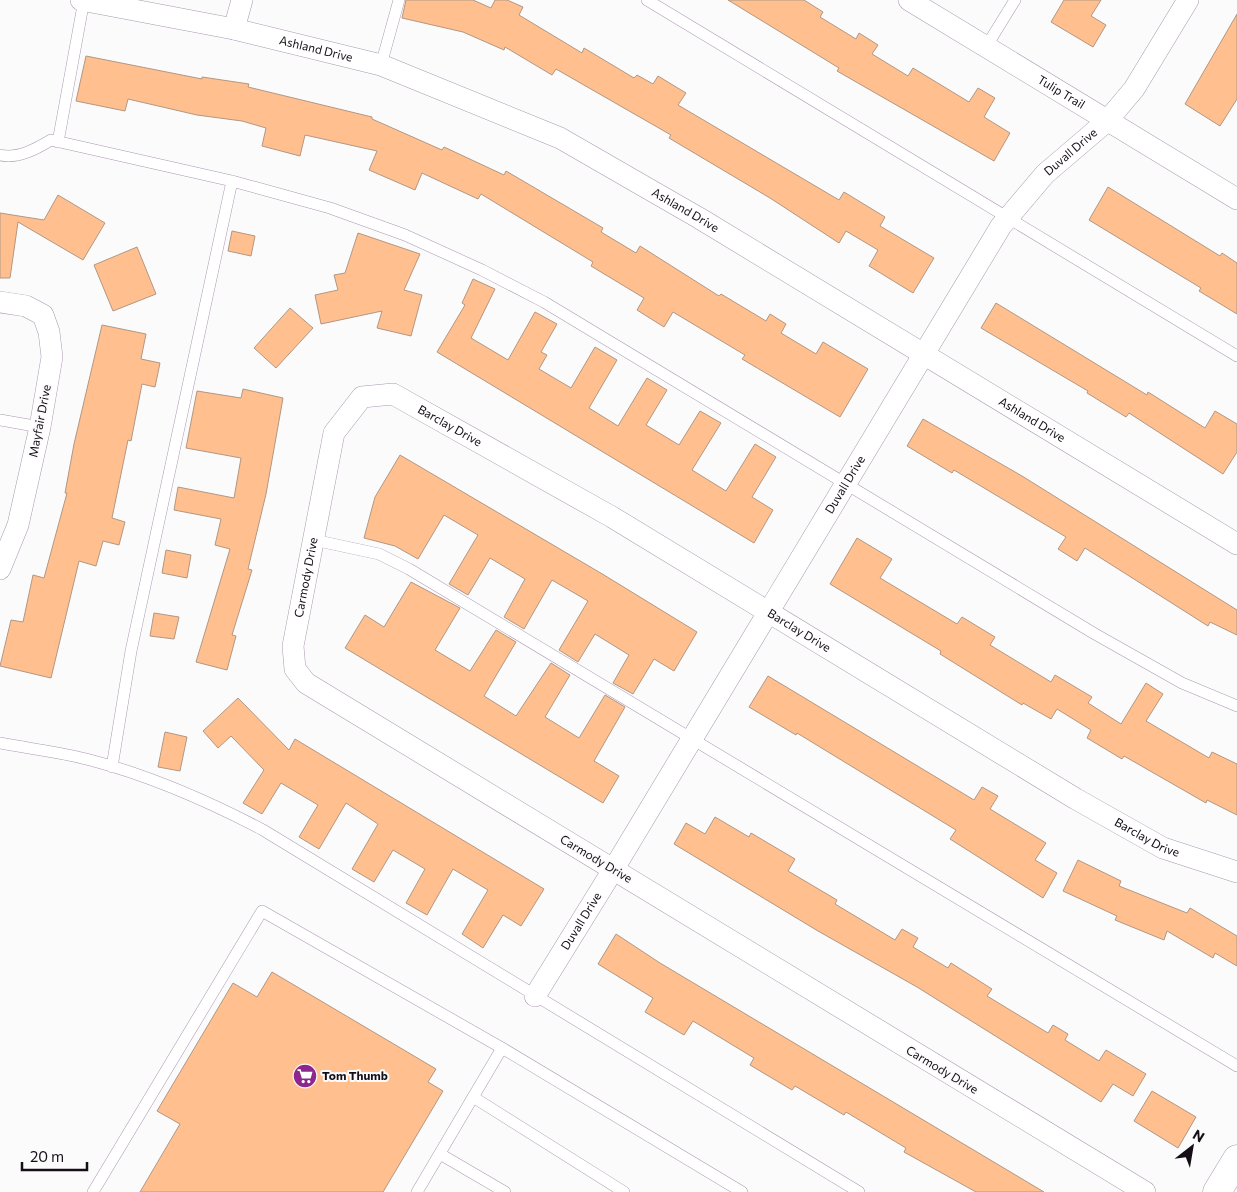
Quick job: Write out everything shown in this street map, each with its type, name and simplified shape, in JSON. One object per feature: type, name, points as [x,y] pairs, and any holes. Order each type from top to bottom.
[{"type":"main road","points":[[1217,1192],[1237,1159]]},
{"type":"street","name":"Ashland Drive","points":[[83,0],[234,29],[381,65],[560,138],[699,218],[1237,544]]},
{"type":"street","points":[[234,29],[242,0]]},
{"type":"street","name":"Tulip Trail","points":[[909,0],[1107,121],[1235,193]]},
{"type":"street","name":"Duvall Drive","points":[[535,996],[1008,218],[1045,174],[1107,121],[1134,89],[1188,0]]},
{"type":"street","name":"Mayfair Drive","points":[[0,302],[26,306],[43,315],[49,332],[52,357],[40,427],[18,525],[0,569]]},
{"type":"street","name":"Barclay Drive","points":[[362,396],[393,394],[612,517],[1076,799],[1155,843],[1237,872]]},
{"type":"street","name":"Carmody Drive","points":[[362,396],[334,434],[293,646],[295,669],[306,683],[1145,1192]]},
{"type":"lane","points":[[58,142],[83,0]]},
{"type":"lane","points":[[381,65],[398,0]]},
{"type":"lane","points":[[648,0],[1237,356]]},
{"type":"lane","points":[[986,47],[1015,0]]},
{"type":"lane","points":[[0,155],[8,157],[34,151],[51,140],[232,181],[330,208],[404,234],[482,270],[544,302],[1095,634],[1182,683],[1237,706]]},
{"type":"lane","points":[[112,767],[131,651],[232,181]]},
{"type":"lane","points":[[0,420],[40,427]]},
{"type":"lane","points":[[314,540],[379,554],[409,569],[1237,1066]]},
{"type":"lane","points":[[0,743],[89,760],[143,776],[216,805],[263,830],[859,1192]]},
{"type":"lane","points":[[93,1192],[262,911],[502,1048],[742,1192]]},
{"type":"lane","points":[[417,1192],[502,1048]]},
{"type":"lane","points":[[473,1097],[624,1192]]},
{"type":"lane","points":[[440,1154],[505,1192]]},
{"type":"building","points":[[406,0],[473,0],[491,8],[495,0],[507,0],[523,7],[519,15],[582,53],[584,48],[634,78],[637,75],[653,84],[658,76],[686,93],[678,105],[839,200],[844,192],[885,217],[880,226],[934,258],[913,293],[869,266],[878,250],[846,231],[839,243],[770,198],[669,138],[671,135],[556,69],[552,75],[505,47],[504,50],[463,32],[402,18]]},
{"type":"building","points":[[728,0],[804,0],[823,12],[820,17],[856,39],[859,33],[878,45],[872,54],[908,76],[913,68],[969,102],[978,88],[995,98],[984,117],[1010,133],[994,161],[837,71],[839,68]]},
{"type":"building","points":[[1064,0],[1101,0],[1091,16],[1106,25],[1093,47],[1051,22]]},
{"type":"building","points":[[1237,14],[1237,99],[1220,126],[1185,104]]},
{"type":"building","points":[[86,56],[202,79],[202,77],[249,84],[248,87],[372,117],[372,119],[442,150],[444,147],[504,175],[506,171],[603,228],[601,232],[636,253],[640,246],[719,296],[721,294],[766,321],[770,314],[786,324],[781,333],[816,354],[823,342],[868,369],[840,417],[742,359],[745,355],[673,312],[664,327],[637,310],[644,298],[591,266],[593,262],[481,194],[478,199],[422,173],[415,190],[369,170],[377,151],[305,135],[300,156],[262,146],[266,128],[242,121],[197,115],[128,99],[125,111],[76,101]]},
{"type":"building","points":[[1108,187],[1220,256],[1222,253],[1237,263],[1237,314],[1199,291],[1201,288],[1089,220]]},
{"type":"building","points":[[58,195],[105,223],[83,260],[18,222],[10,278],[0,278],[0,213],[44,220]]},
{"type":"building","points":[[232,231],[255,236],[251,256],[228,251]]},
{"type":"building","points":[[358,233],[420,254],[404,290],[422,295],[411,336],[377,328],[382,311],[321,324],[315,295],[338,290],[334,275],[345,273]]},
{"type":"building","points":[[137,247],[156,294],[113,311],[94,265]]},
{"type":"building","points":[[473,279],[495,289],[471,338],[508,360],[535,312],[557,324],[541,352],[547,355],[539,369],[571,388],[595,347],[617,360],[589,408],[618,426],[647,378],[667,390],[646,425],[679,445],[700,411],[721,423],[692,470],[726,491],[755,444],[776,457],[752,497],[773,510],[754,543],[437,352],[465,305],[462,303]]},
{"type":"building","points":[[996,303],[1147,395],[1148,392],[1205,428],[1215,411],[1237,424],[1237,452],[1223,474],[1129,413],[1126,417],[1087,393],[1088,391],[981,328]]},
{"type":"building","points":[[290,308],[313,328],[276,368],[254,348]]},
{"type":"building","points":[[102,325],[146,334],[141,359],[160,363],[155,387],[142,384],[131,441],[128,440],[112,518],[125,522],[119,545],[103,541],[96,566],[79,561],[51,678],[0,666],[11,620],[23,622],[33,575],[44,578],[67,493],[65,493],[74,444]]},
{"type":"building","points":[[243,389],[283,398],[266,494],[248,569],[252,570],[232,635],[236,636],[227,670],[196,662],[230,549],[215,545],[221,519],[174,510],[178,487],[234,498],[241,458],[186,448],[197,391],[241,398]]},
{"type":"building","points":[[923,419],[1022,476],[1237,610],[1237,635],[1210,622],[1208,626],[1085,548],[1077,561],[1058,549],[1066,537],[954,470],[952,473],[907,446]]},
{"type":"building","points":[[400,455],[697,632],[674,671],[654,659],[633,694],[613,683],[629,655],[595,634],[578,662],[559,650],[588,601],[552,580],[524,629],[504,617],[525,579],[490,558],[468,595],[449,584],[478,535],[444,515],[418,559],[395,546],[364,538],[375,497]]},
{"type":"building","points":[[857,538],[892,559],[880,578],[957,624],[962,617],[995,637],[990,645],[1051,682],[1055,675],[1092,697],[1088,703],[1121,724],[1146,683],[1163,694],[1146,721],[1209,758],[1212,752],[1237,764],[1237,815],[1207,800],[1206,803],[1124,756],[1122,759],[1087,738],[1091,730],[1057,709],[1051,719],[1023,703],[1022,705],[940,654],[941,651],[830,584]]},
{"type":"building","points":[[166,550],[191,555],[187,578],[162,573]]},
{"type":"building","points":[[411,582],[460,608],[435,650],[470,671],[496,630],[516,642],[484,696],[516,716],[551,663],[570,675],[545,717],[579,738],[605,695],[625,707],[594,761],[619,776],[603,803],[345,648],[365,615],[384,627]]},
{"type":"building","points":[[154,613],[179,617],[174,639],[150,636]]},
{"type":"building","points":[[768,676],[974,800],[982,787],[998,796],[990,809],[1046,843],[1035,860],[1057,873],[1043,898],[950,839],[956,830],[797,733],[796,735],[749,707]]},
{"type":"building","points":[[238,698],[289,750],[295,739],[544,889],[521,926],[503,915],[483,948],[462,934],[488,890],[453,869],[427,915],[406,903],[425,869],[393,850],[374,882],[352,869],[378,824],[346,803],[319,849],[299,837],[318,805],[281,783],[262,814],[243,803],[264,770],[231,736],[218,748],[203,731]]},
{"type":"building","points":[[165,732],[187,737],[180,771],[158,767]]},
{"type":"building","points":[[715,817],[749,837],[751,833],[795,859],[788,871],[837,900],[835,904],[895,940],[902,929],[918,938],[913,947],[948,968],[951,963],[992,989],[987,996],[1048,1033],[1053,1025],[1068,1034],[1065,1040],[1099,1061],[1106,1050],[1146,1074],[1133,1096],[1113,1084],[1101,1102],[917,987],[818,931],[674,844],[686,823],[705,834]]},
{"type":"building","points":[[1078,860],[1121,881],[1119,886],[1187,913],[1190,908],[1237,936],[1237,966],[1215,953],[1213,958],[1167,931],[1164,940],[1115,920],[1117,916],[1063,891]]},
{"type":"building","points":[[616,934],[660,963],[1044,1192],[976,1192],[904,1152],[906,1148],[846,1112],[844,1115],[795,1086],[792,1090],[750,1065],[754,1058],[693,1021],[684,1035],[645,1012],[653,998],[598,964]]},
{"type":"building","name":"Tom Thumb","points":[[272,972],[436,1069],[428,1082],[443,1091],[383,1192],[140,1192],[180,1124],[157,1111],[233,983],[257,997]]},
{"type":"building","points":[[1152,1091],[1196,1117],[1178,1148],[1134,1121]]},
{"type":"place","name":"Tom Thumb","points":[[305,1076]]}]
